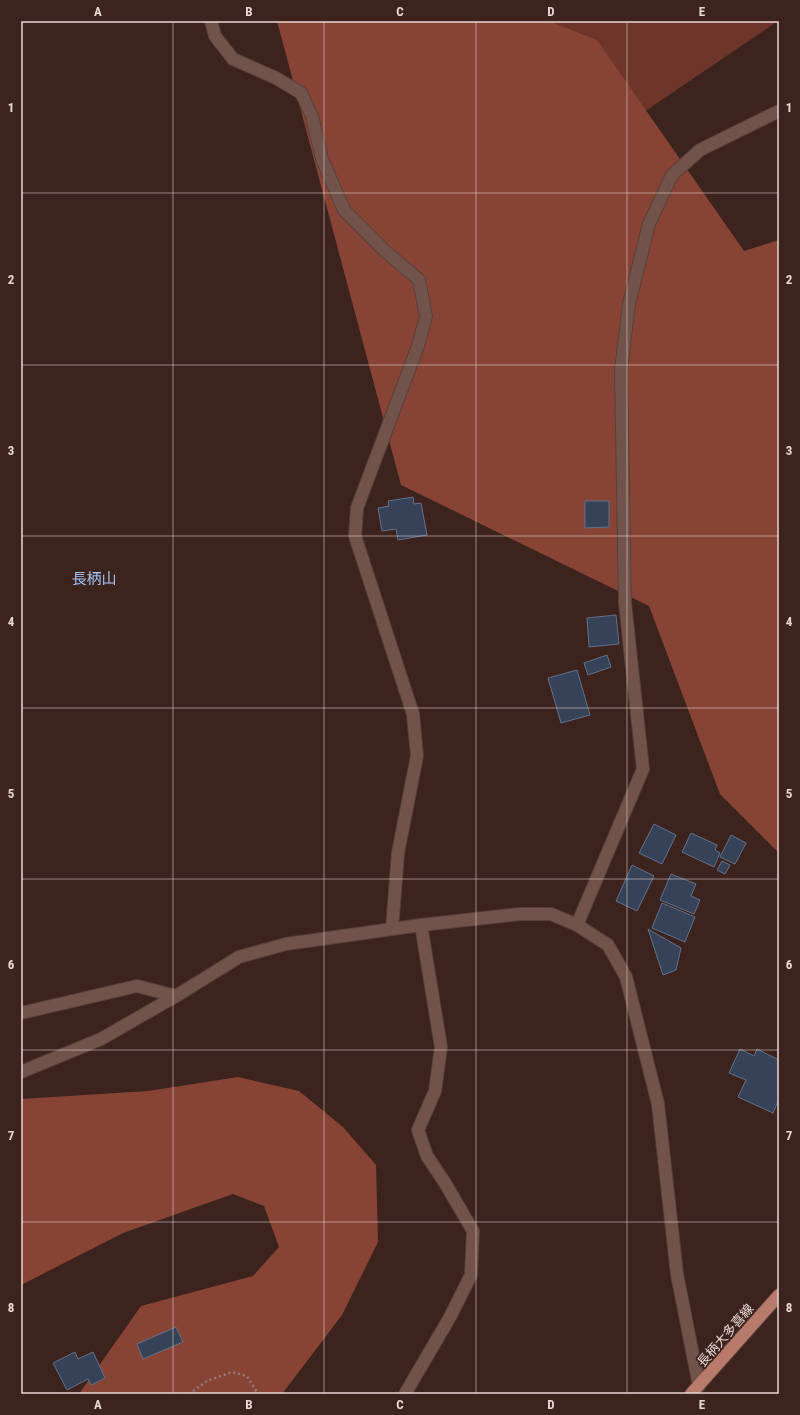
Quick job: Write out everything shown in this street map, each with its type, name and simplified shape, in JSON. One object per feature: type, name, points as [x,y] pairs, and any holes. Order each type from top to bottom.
[{"type":"main road","name":"長柄大多喜線","points":[[695,1390],[779,1295]]},
{"type":"street","points":[[211,21],[215,36],[233,59],[276,78],[301,93],[312,116],[322,159],[344,210],[385,251],[419,280],[426,316],[418,346],[357,508],[355,536],[413,714],[417,756],[398,853],[392,929]]},
{"type":"street","points":[[577,925],[642,769],[625,603],[621,370],[630,304],[649,224],[672,175],[700,150],[779,111]]},
{"type":"street","points":[[21,1072],[101,1039],[176,996],[239,957],[286,944],[421,925],[520,914],[552,914],[577,925],[608,945],[626,977],[658,1104],[677,1274],[695,1390]]},
{"type":"street","points":[[405,1394],[450,1316],[471,1275],[473,1231],[445,1183],[427,1156],[418,1130],[435,1091],[441,1046],[421,925]]},
{"type":"street","points":[[21,1014],[137,986],[176,996]]},
{"type":"path","points":[[189,1394],[207,1381],[232,1372],[247,1376],[258,1394]]},
{"type":"shaded area","points":[[277,21],[548,21],[597,40],[744,251],[779,240],[779,853],[720,794],[649,606],[401,485]]},
{"type":"shaded area","points":[[367,21],[778,21],[557,171]]},
{"type":"shaded area","points":[[238,1077],[299,1091],[343,1127],[376,1165],[378,1242],[342,1315],[282,1394],[79,1394],[141,1306],[253,1276],[279,1247],[264,1206],[233,1194],[123,1233],[21,1285],[21,1099],[148,1091]]},
{"type":"building","points":[[413,497],[414,504],[421,503],[427,535],[398,540],[396,529],[382,531],[378,508],[389,506],[388,501]]},
{"type":"building","points":[[585,501],[609,501],[609,527],[585,528]]},
{"type":"building","points":[[616,615],[619,644],[589,647],[587,618]]},
{"type":"building","points":[[607,655],[611,667],[588,675],[584,663]]},
{"type":"building","points":[[577,670],[590,715],[561,723],[548,678]]},
{"type":"building","points":[[654,824],[676,835],[662,864],[639,853]]},
{"type":"building","points":[[691,833],[717,845],[715,850],[720,853],[714,867],[682,852]]},
{"type":"building","points":[[731,835],[746,843],[735,864],[720,857]]},
{"type":"building","points":[[722,861],[730,865],[725,874],[717,870]]},
{"type":"building","points":[[632,865],[654,876],[637,911],[616,901]]},
{"type":"building","points":[[671,874],[696,884],[691,896],[700,900],[694,914],[660,900]]},
{"type":"building","points":[[662,903],[695,917],[685,942],[652,928]]},
{"type":"building","points":[[648,929],[681,948],[676,970],[663,975]]},
{"type":"building","points":[[740,1049],[754,1056],[757,1049],[779,1060],[779,1099],[773,1113],[738,1097],[746,1080],[729,1073]]},
{"type":"building","points":[[176,1327],[183,1342],[143,1359],[137,1344]]},
{"type":"building","points":[[75,1352],[78,1359],[93,1352],[105,1378],[91,1385],[88,1379],[67,1390],[53,1363]]},
{"type":"district","name":"長柄山","points":[[94,579]]}]
